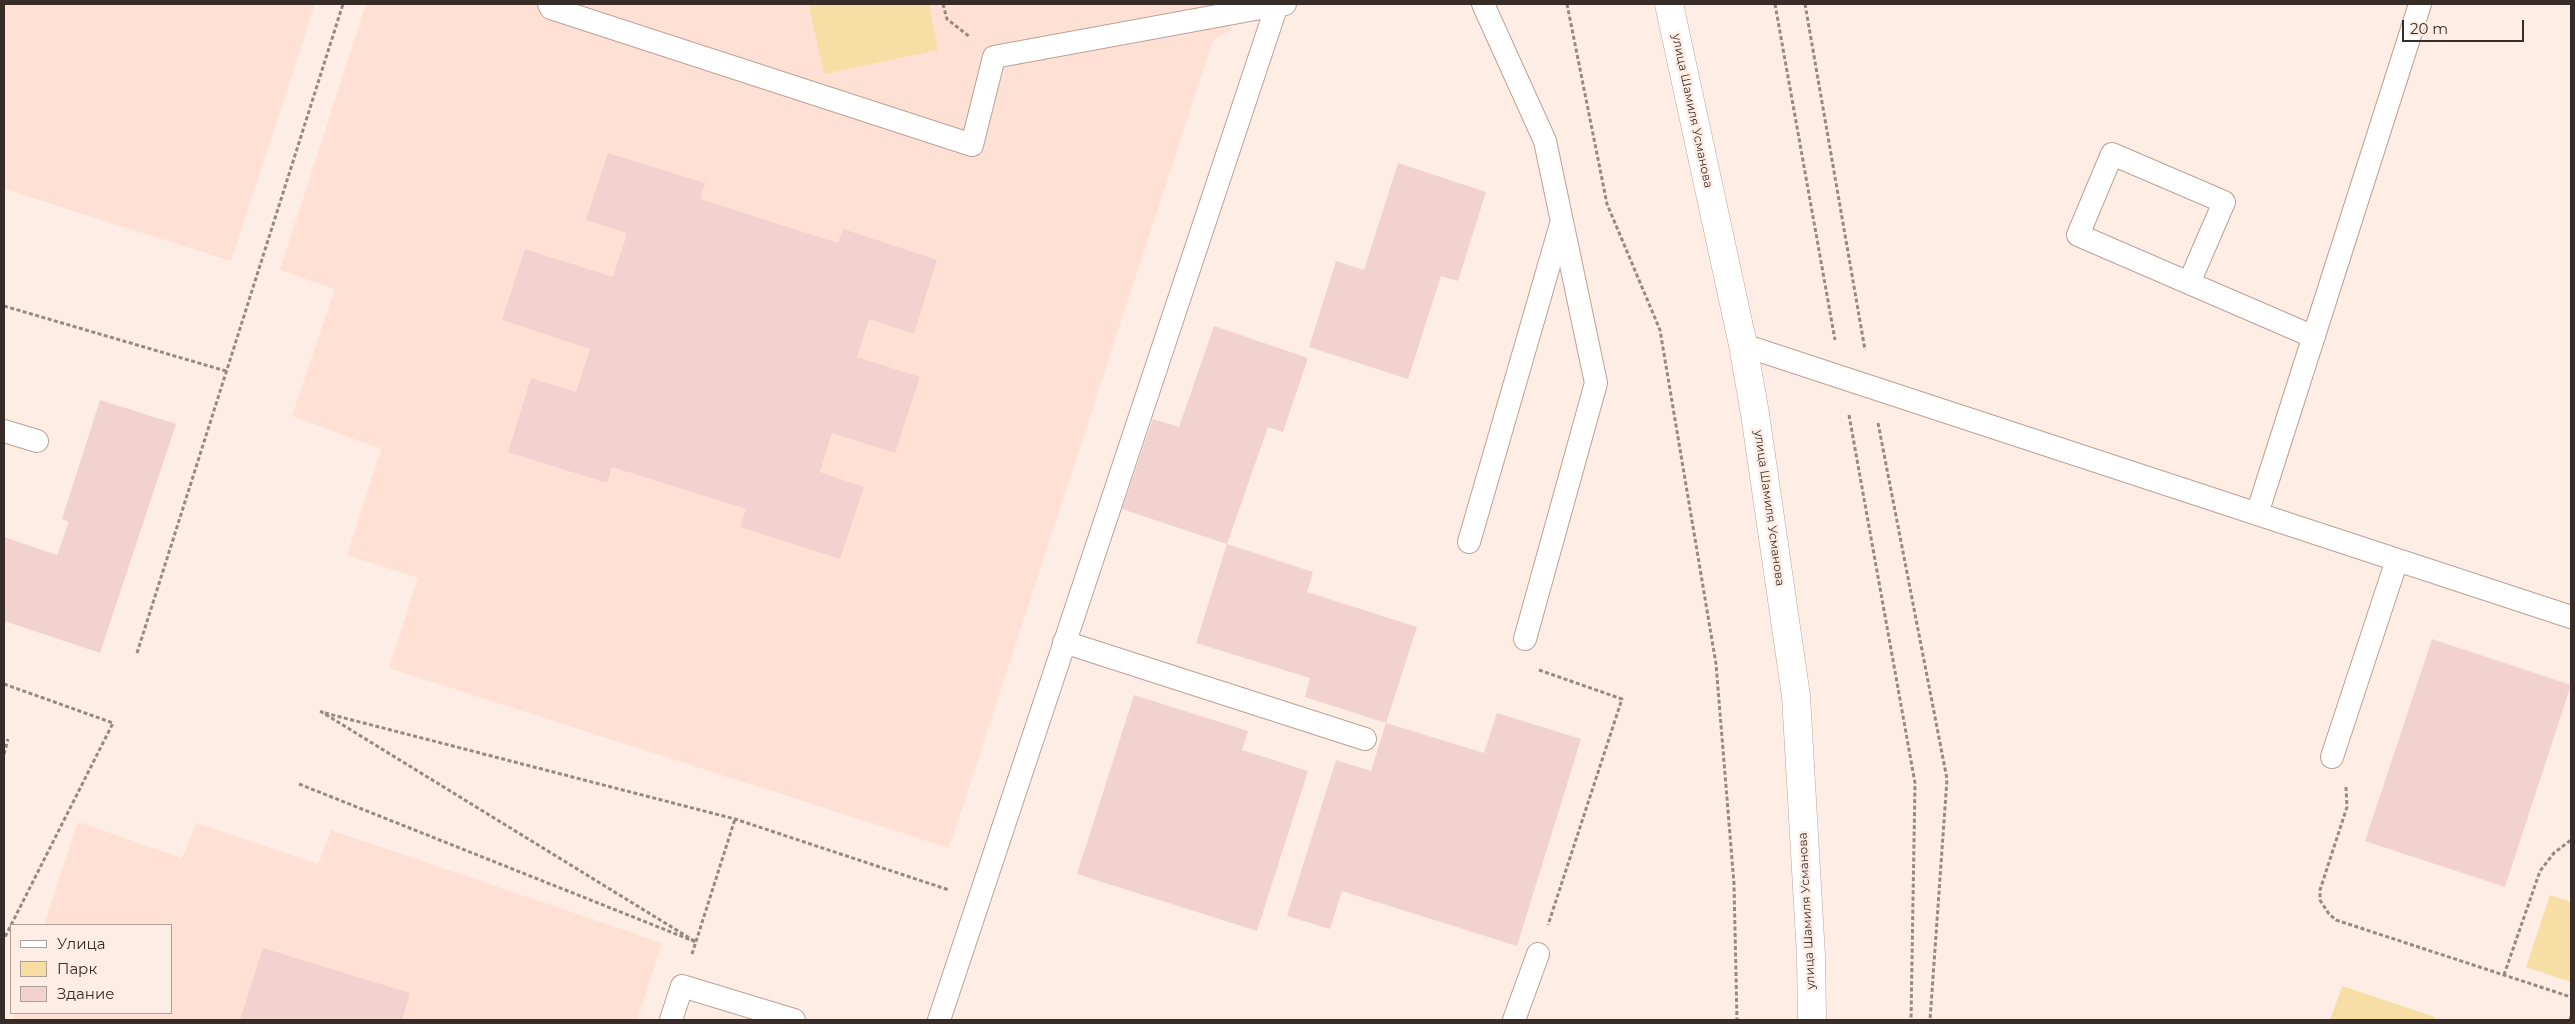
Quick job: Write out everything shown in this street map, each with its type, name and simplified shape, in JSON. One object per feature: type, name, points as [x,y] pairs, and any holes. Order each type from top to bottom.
[{"type":"street","name":"улица Шамиля Усманова","points":[[1669,4],[1743,346],[1755,414],[1796,696],[1811,956],[1812,1020]]},
{"type":"lane","points":[[549,4],[551,8],[972,145],[994,56],[1229,12],[1281,5],[1064,642],[939,1020]]},
{"type":"lane","points":[[1484,4],[1545,141],[1596,383],[1525,639]]},
{"type":"lane","points":[[2257,514],[2420,4]]},
{"type":"lane","points":[[2189,283],[2224,202],[2112,154],[2078,235],[2189,283],[2314,336]]},
{"type":"lane","points":[[1469,542],[1562,220]]},
{"type":"lane","points":[[1743,346],[2571,618]]},
{"type":"lane","points":[[4,431],[37,441]]},
{"type":"lane","points":[[2332,757],[2397,560]]},
{"type":"lane","points":[[1064,642],[1365,738]]},
{"type":"lane","points":[[1514,1020],[1538,954]]},
{"type":"lane","points":[[671,1020],[682,986],[794,1020]]},
{"type":"path","points":[[137,653],[343,4]]},
{"type":"path","points":[[943,4],[947,18],[994,56]]},
{"type":"path","points":[[1567,4],[1608,204],[1660,330],[1711,634],[1716,664],[1734,884],[1737,1020]]},
{"type":"path","points":[[1775,4],[1915,783],[1911,1020]]},
{"type":"path","points":[[1805,4],[1871,387],[1947,778],[1930,1020]]},
{"type":"path","points":[[4,306],[226,371]]},
{"type":"path","points":[[1525,639],[1518,662],[1622,699],[1538,954]]},
{"type":"path","points":[[4,684],[113,723],[12,924]]},
{"type":"path","points":[[696,942],[320,711],[735,819],[978,900]]},
{"type":"path","points":[[4,754],[8,740]]},
{"type":"path","points":[[2332,757],[2346,784],[2347,807],[2320,890],[2324,908],[2336,920],[2571,997]]},
{"type":"path","points":[[299,784],[696,942]]},
{"type":"path","points":[[682,986],[735,819]]},
{"type":"path","points":[[2504,975],[2540,871],[2554,853],[2571,840]]},
{"type":"path","points":[[4,939],[10,927]]},
{"type":"path","points":[[2570,1020],[2571,1016]]},
{"type":"shaded area","points":[[4,4],[315,4],[231,261],[4,189]]},
{"type":"shaded area","points":[[366,4],[1227,4],[1231,30],[1213,40],[949,848],[389,668],[418,578],[347,555],[381,449],[292,416],[335,289],[280,270]]},
{"type":"shaded area","points":[[78,822],[182,858],[196,823],[318,864],[331,830],[662,943],[637,1020],[13,1020],[15,1014],[172,1014],[172,924],[44,924]]},
{"type":"green space","points":[[929,4],[938,50],[824,74],[809,5]]},
{"type":"green space","points":[[2550,895],[2571,902],[2571,982],[2526,967]]},
{"type":"green space","points":[[2342,986],[2435,1017],[2434,1020],[2330,1020]]},
{"type":"building","points":[[608,153],[705,183],[700,199],[838,243],[843,229],[937,260],[914,334],[869,319],[857,357],[920,377],[895,453],[832,433],[820,472],[864,487],[840,559],[740,527],[746,509],[612,467],[607,483],[508,452],[531,378],[576,392],[590,349],[502,320],[525,249],[613,277],[627,233],[586,220]]},
{"type":"building","points":[[1398,163],[1486,192],[1458,281],[1441,276],[1408,379],[1309,347],[1336,261],[1364,270]]},
{"type":"building","points":[[1214,326],[1308,358],[1283,432],[1268,427],[1227,544],[1122,509],[1153,419],[1179,427]]},
{"type":"building","points":[[100,400],[176,424],[100,653],[4,621],[4,537],[57,555],[69,522],[62,519]]},
{"type":"building","points":[[1227,544],[1313,572],[1307,592],[1417,627],[1386,723],[1305,697],[1310,678],[1196,643]]},
{"type":"building","points":[[2432,639],[2571,685],[2505,887],[2365,841]]},
{"type":"building","points":[[1134,695],[1248,731],[1242,750],[1308,771],[1257,931],[1077,874]]},
{"type":"building","points":[[1497,713],[1581,739],[1517,946],[1342,891],[1330,929],[1287,916],[1336,760],[1371,771],[1386,723],[1484,753]]},
{"type":"building","points":[[263,948],[410,993],[402,1020],[240,1020]]}]
